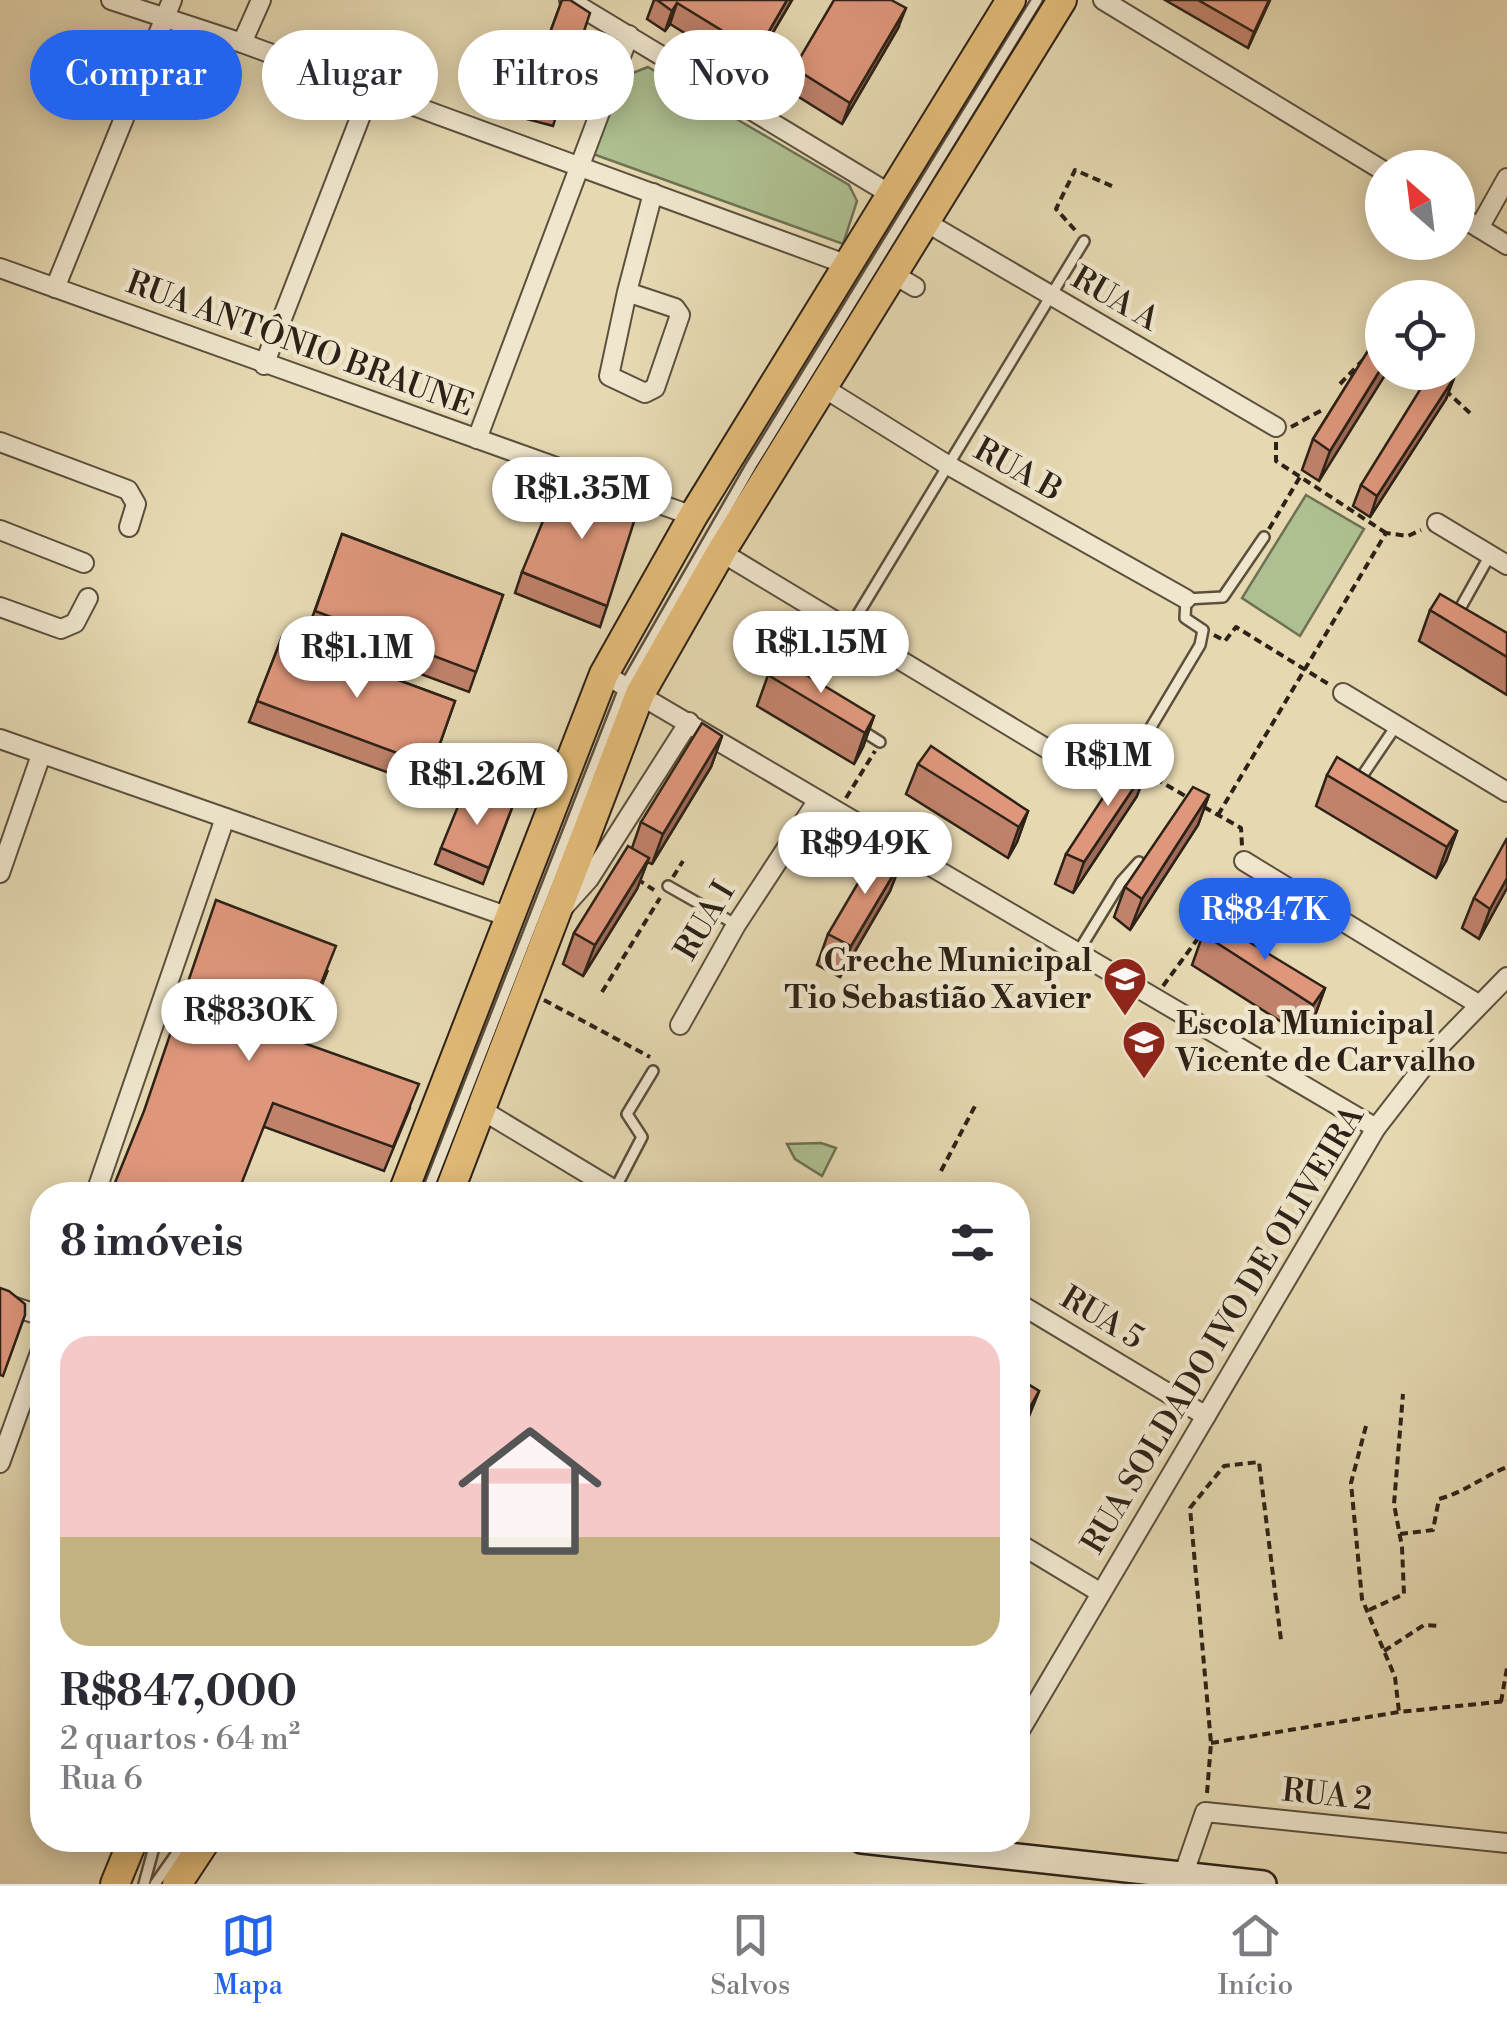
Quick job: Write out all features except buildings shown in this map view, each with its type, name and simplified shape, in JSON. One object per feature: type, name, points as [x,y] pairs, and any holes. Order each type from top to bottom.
[{"type":"main road","points":[[407,1182],[509,916],[623,684],[693,516],[1011,0]]},
{"type":"main road","points":[[453,1182],[555,916],[623,684],[721,552],[824,388],[904,280],[924,222],[1062,0]]},
{"type":"main road","points":[[115,1884],[128,1852]]},
{"type":"main road","points":[[177,1884],[198,1852]]},
{"type":"street","points":[[111,0],[169,9],[213,30]]},
{"type":"street","points":[[261,0],[242,44],[262,52]]},
{"type":"street","points":[[569,0],[621,30]]},
{"type":"street","points":[[1103,0],[1365,160]]},
{"type":"street","points":[[56,288],[169,9]]},
{"type":"street","points":[[634,37],[890,194]]},
{"type":"street","points":[[438,116],[848,266]]},
{"type":"street","points":[[264,365],[359,120]]},
{"type":"street","points":[[476,439],[595,120]]},
{"type":"street","points":[[1478,228],[1507,178]]},
{"type":"street","points":[[627,292],[675,308],[680,314],[655,388],[645,393],[609,376],[627,292],[654,193]]},
{"type":"street","name":"RUA A","points":[[924,222],[1276,427]]},
{"type":"street","points":[[1475,226],[1507,245]]},
{"type":"street","name":"RUA ANTÔNIO BRAUNE","points":[[0,268],[693,516]]},
{"type":"street","name":"RUA B","points":[[824,388],[946,464],[1186,600]]},
{"type":"street","points":[[0,442],[128,490],[136,504],[130,528]]},
{"type":"street","points":[[1437,523],[1507,565]]},
{"type":"street","points":[[0,530],[84,563]]},
{"type":"street","points":[[721,552],[1074,765]]},
{"type":"street","points":[[0,606],[60,629],[75,623],[88,598]]},
{"type":"street","points":[[623,684],[1376,1128]]},
{"type":"street","points":[[1343,693],[1507,792]]},
{"type":"street","points":[[555,916],[603,858],[689,722]]},
{"type":"street","points":[[0,739],[509,916]]},
{"type":"street","points":[[0,873],[41,754]]},
{"type":"street","name":"RUA I","points":[[680,1025],[736,924],[818,800]]},
{"type":"street","points":[[100,1182],[225,818]]},
{"type":"street","points":[[1244,861],[1478,1004]]},
{"type":"street","name":"RUA SOLDADO IVO DE OLIVEIRA","points":[[1030,1713],[1376,1128],[1404,1088],[1507,977]]},
{"type":"street","points":[[482,1110],[601,1182]]},
{"type":"street","points":[[0,1302],[30,1312]]},
{"type":"street","name":"RUA 5","points":[[1030,1310],[1206,1416]]},
{"type":"street","points":[[0,1463],[30,1380]]},
{"type":"street","points":[[1030,1549],[1100,1593]]},
{"type":"street","points":[[1184,1873],[1205,1812]]},
{"type":"street","name":"RUA 2","points":[[1205,1812],[1507,1843]]},
{"type":"street","points":[[992,1852],[1136,1874],[1184,1873],[1262,1884]]},
{"type":"lane","points":[[431,1182],[623,684],[751,466],[1038,0]]},
{"type":"lane","points":[[822,706],[808,696],[946,464],[1054,298],[1084,241]]},
{"type":"lane","points":[[1074,765],[1080,754],[1129,764],[1200,645],[1204,630],[1186,618],[1186,600],[1222,597],[1264,537]]},
{"type":"lane","points":[[1468,630],[1453,621],[1490,555]]},
{"type":"lane","points":[[851,724],[880,742]]},
{"type":"lane","points":[[1373,796],[1356,785],[1396,726]]},
{"type":"lane","points":[[1078,952],[1121,882],[1139,862]]},
{"type":"lane","points":[[668,886],[736,924]]},
{"type":"lane","points":[[622,1182],[642,1137],[627,1114],[656,1066]]},
{"type":"lane","points":[[144,1884],[153,1852]]},
{"type":"lane","points":[[156,1884],[178,1852]]},
{"type":"path","points":[[1084,241],[1056,209],[1074,170],[1114,187]]},
{"type":"path","points":[[1340,384],[1365,357]]},
{"type":"path","points":[[1444,390],[1471,414]]},
{"type":"path","points":[[1324,409],[1298,427],[1276,427],[1276,461],[1386,533],[1408,536],[1437,523]]},
{"type":"path","points":[[1264,537],[1300,477]]},
{"type":"path","points":[[1218,814],[1386,533]]},
{"type":"path","points":[[1204,630],[1225,641],[1236,628],[1343,693]]},
{"type":"path","points":[[838,812],[880,742]]},
{"type":"path","points":[[1129,764],[1241,828],[1244,861]]},
{"type":"path","points":[[602,992],[662,895],[603,858]]},
{"type":"path","points":[[668,886],[683,861]]},
{"type":"path","points":[[1244,964],[1292,890]]},
{"type":"path","points":[[1154,998],[1199,937],[1214,946]]},
{"type":"path","points":[[542,999],[656,1066]]},
{"type":"path","points":[[941,1170],[974,1106]]},
{"type":"path","points":[[1367,1611],[1404,1594],[1394,1504],[1403,1394]]},
{"type":"path","points":[[1366,1426],[1351,1484],[1367,1611],[1395,1676],[1399,1712]]},
{"type":"path","name":"RUA SOLDADO IVO DE OLIVEIRA","points":[[1205,1812],[1211,1743],[1190,1508],[1194,1498],[1224,1466],[1259,1462],[1281,1640]]},
{"type":"path","points":[[1400,1534],[1433,1530],[1439,1499],[1466,1492],[1484,1476],[1507,1467]]},
{"type":"path","points":[[1384,1652],[1424,1625],[1441,1626]]},
{"type":"path","points":[[1211,1743],[1399,1712],[1504,1702],[1507,1668]]},
{"type":"green space","points":[[648,67],[654,71],[654,120],[738,120],[849,185],[857,201],[843,244],[593,154],[607,120],[634,120],[634,72]]},
{"type":"green space","points":[[1306,495],[1364,529],[1300,636],[1242,598]]},
{"type":"green space","points":[[821,1143],[836,1148],[822,1176],[795,1159],[787,1144]]},
{"type":"place","name":"Creche Municipal Tio Sebastião Xavier","points":[[1125,1017]]},
{"type":"place","name":"Escola Municipal Vicente de Carvalho","points":[[1144,1080]]}]
